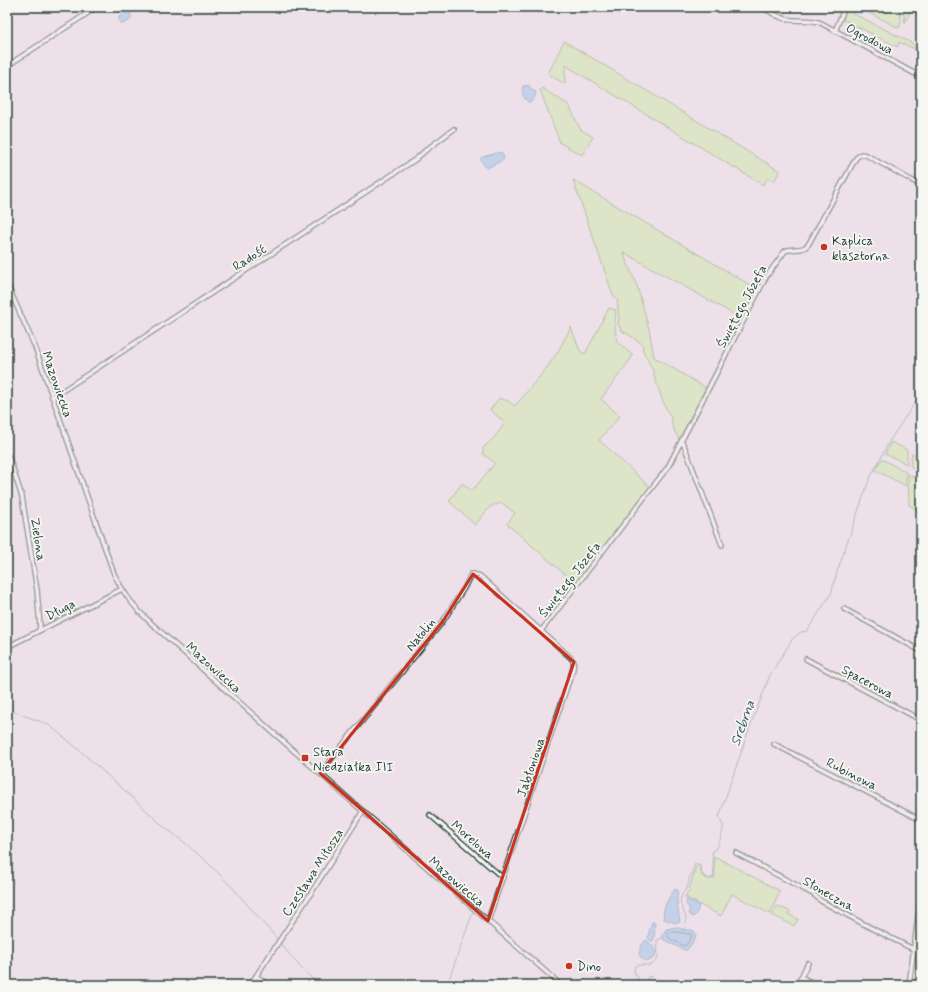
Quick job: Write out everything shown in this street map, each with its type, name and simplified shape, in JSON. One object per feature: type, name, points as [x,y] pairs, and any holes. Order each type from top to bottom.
[{"type":"street","points":[[7,66],[96,7]]},
{"type":"street","name":"Ogrodowa","points":[[763,7],[785,19],[816,21],[921,77]]},
{"type":"street","points":[[835,31],[845,7]]},
{"type":"street","name":"Radość","points":[[52,397],[410,164],[430,146],[454,129]]},
{"type":"street","name":"Świętego Józefa","points":[[541,631],[668,467],[768,274],[785,251],[790,249],[801,250],[808,245],[856,158],[861,154],[868,155],[921,185]]},
{"type":"street","name":"Mazowiecka","points":[[7,284],[35,347],[116,578],[134,606],[151,623],[561,985]]},
{"type":"street","points":[[681,442],[684,445],[722,545]]},
{"type":"street","name":"Zielona","points":[[7,453],[22,497],[37,590],[39,630]]},
{"type":"street","name":"Natolin","points":[[320,773],[443,621],[471,574],[480,576],[541,631]]},
{"type":"street","name":"Długa","points":[[7,647],[122,589]]},
{"type":"street","points":[[844,610],[921,650]]},
{"type":"street","name":"Jabłoniowa","points":[[488,921],[574,669],[574,662],[571,658],[541,631]]},
{"type":"street","name":"Spacerowa","points":[[806,659],[921,720]]},
{"type":"street","name":"Rubinowa","points":[[774,744],[921,820]]},
{"type":"street","name":"Czesława Miłosza","points":[[250,985],[363,811]]},
{"type":"street","name":"Morelowa","points":[[430,815],[503,878]]},
{"type":"street","name":"Słoneczna","points":[[736,853],[813,894],[821,902],[913,949]]},
{"type":"street","points":[[909,985],[921,894]]},
{"type":"street","points":[[914,941],[921,945]]},
{"type":"street","points":[[797,985],[808,963]]},
{"type":"street","points":[[256,976],[268,985]]},
{"type":"street","points":[[801,977],[817,985]]},
{"type":"highlighted area","points":[[473,574],[574,662],[488,921],[320,773],[443,621]]},
{"type":"green space","points":[[857,7],[900,7],[901,22],[899,28]]},
{"type":"green space","points":[[903,7],[912,7],[905,23]]},
{"type":"green space","points":[[846,10],[912,43],[917,50],[899,42],[898,47],[842,19]]},
{"type":"green space","points":[[564,41],[780,171],[774,181],[768,178],[763,185],[565,65],[565,84],[548,74]]},
{"type":"green space","points":[[542,88],[569,105],[580,129],[593,137],[582,155],[560,143],[540,90]]},
{"type":"green space","points":[[573,180],[757,289],[742,319],[623,252],[637,286],[649,329],[654,357],[706,388],[679,440],[672,425],[672,420],[663,402],[654,373],[643,351],[642,344],[622,331],[618,324],[619,318],[617,299],[613,295]]},
{"type":"green space","points":[[609,308],[616,310],[615,328],[617,341],[633,356],[601,399],[620,416],[599,440],[650,487],[576,584],[507,524],[515,513],[502,503],[491,506],[475,525],[449,501],[462,483],[472,491],[495,463],[483,454],[483,448],[494,438],[505,423],[490,410],[499,398],[508,401],[515,406],[545,370],[557,353],[571,327],[580,351],[585,354]]},
{"type":"green space","points":[[891,442],[907,450],[907,464],[885,454]]},
{"type":"green space","points":[[912,453],[921,457],[921,472],[910,466]]},
{"type":"green space","points":[[882,459],[906,472],[906,486],[875,470]]},
{"type":"green space","points":[[908,474],[921,480],[921,512],[909,505]]},
{"type":"green space","points":[[714,856],[780,891],[770,914],[732,894],[721,916],[685,897],[690,890],[695,869],[698,864],[702,876],[708,879],[715,878]]},
{"type":"green space","points":[[777,906],[790,911],[788,914],[798,919],[794,926],[772,915]]},
{"type":"water","points":[[127,12],[130,13],[132,18],[122,24],[119,17]]},
{"type":"water","points":[[529,85],[531,89],[536,92],[535,97],[531,102],[526,100],[522,93],[523,86]]},
{"type":"water","points":[[501,152],[504,157],[503,160],[487,168],[480,159],[482,157]]},
{"type":"water","points":[[675,889],[678,890],[677,900],[680,922],[675,923],[664,919],[663,915],[666,903]]},
{"type":"water","points":[[687,899],[699,905],[696,914],[693,917],[689,914],[689,908],[686,904]]},
{"type":"water","points":[[652,922],[655,924],[654,939],[652,942],[648,938]]},
{"type":"water","points":[[676,927],[685,930],[692,930],[696,934],[695,939],[687,950],[664,940],[663,938],[666,929]]},
{"type":"water","points":[[646,940],[655,950],[655,957],[649,961],[644,960],[639,955],[641,946]]},
{"type":"waterway","name":"Srebrna","points":[[684,931],[686,920],[681,905],[682,895],[687,887],[695,864],[699,864],[702,874],[706,877],[709,879],[714,877],[712,852],[718,846],[723,828],[719,817],[748,732],[770,675],[793,638],[801,632],[807,631],[831,594],[837,572],[869,480],[890,440],[921,394]]},
{"type":"waterway","points":[[7,704],[10,710],[49,725],[77,748],[163,826],[209,864],[233,888],[278,940]]},
{"type":"waterway","points":[[447,985],[473,912]]},
{"type":"waterway","name":"Srebrna","points":[[652,985],[652,976],[648,977],[644,984],[640,984],[634,973],[635,966],[651,965],[654,963],[658,958],[657,940],[661,939],[662,934],[666,931]]},
{"type":"waterway","points":[[280,943],[301,968],[319,985]]},
{"type":"place","name":"Kaplica klasztorna","points":[[824,247]]},
{"type":"place","name":"Stara Niedziałka III","points":[[305,758]]},
{"type":"place","name":"Dino","points":[[569,966]]}]
